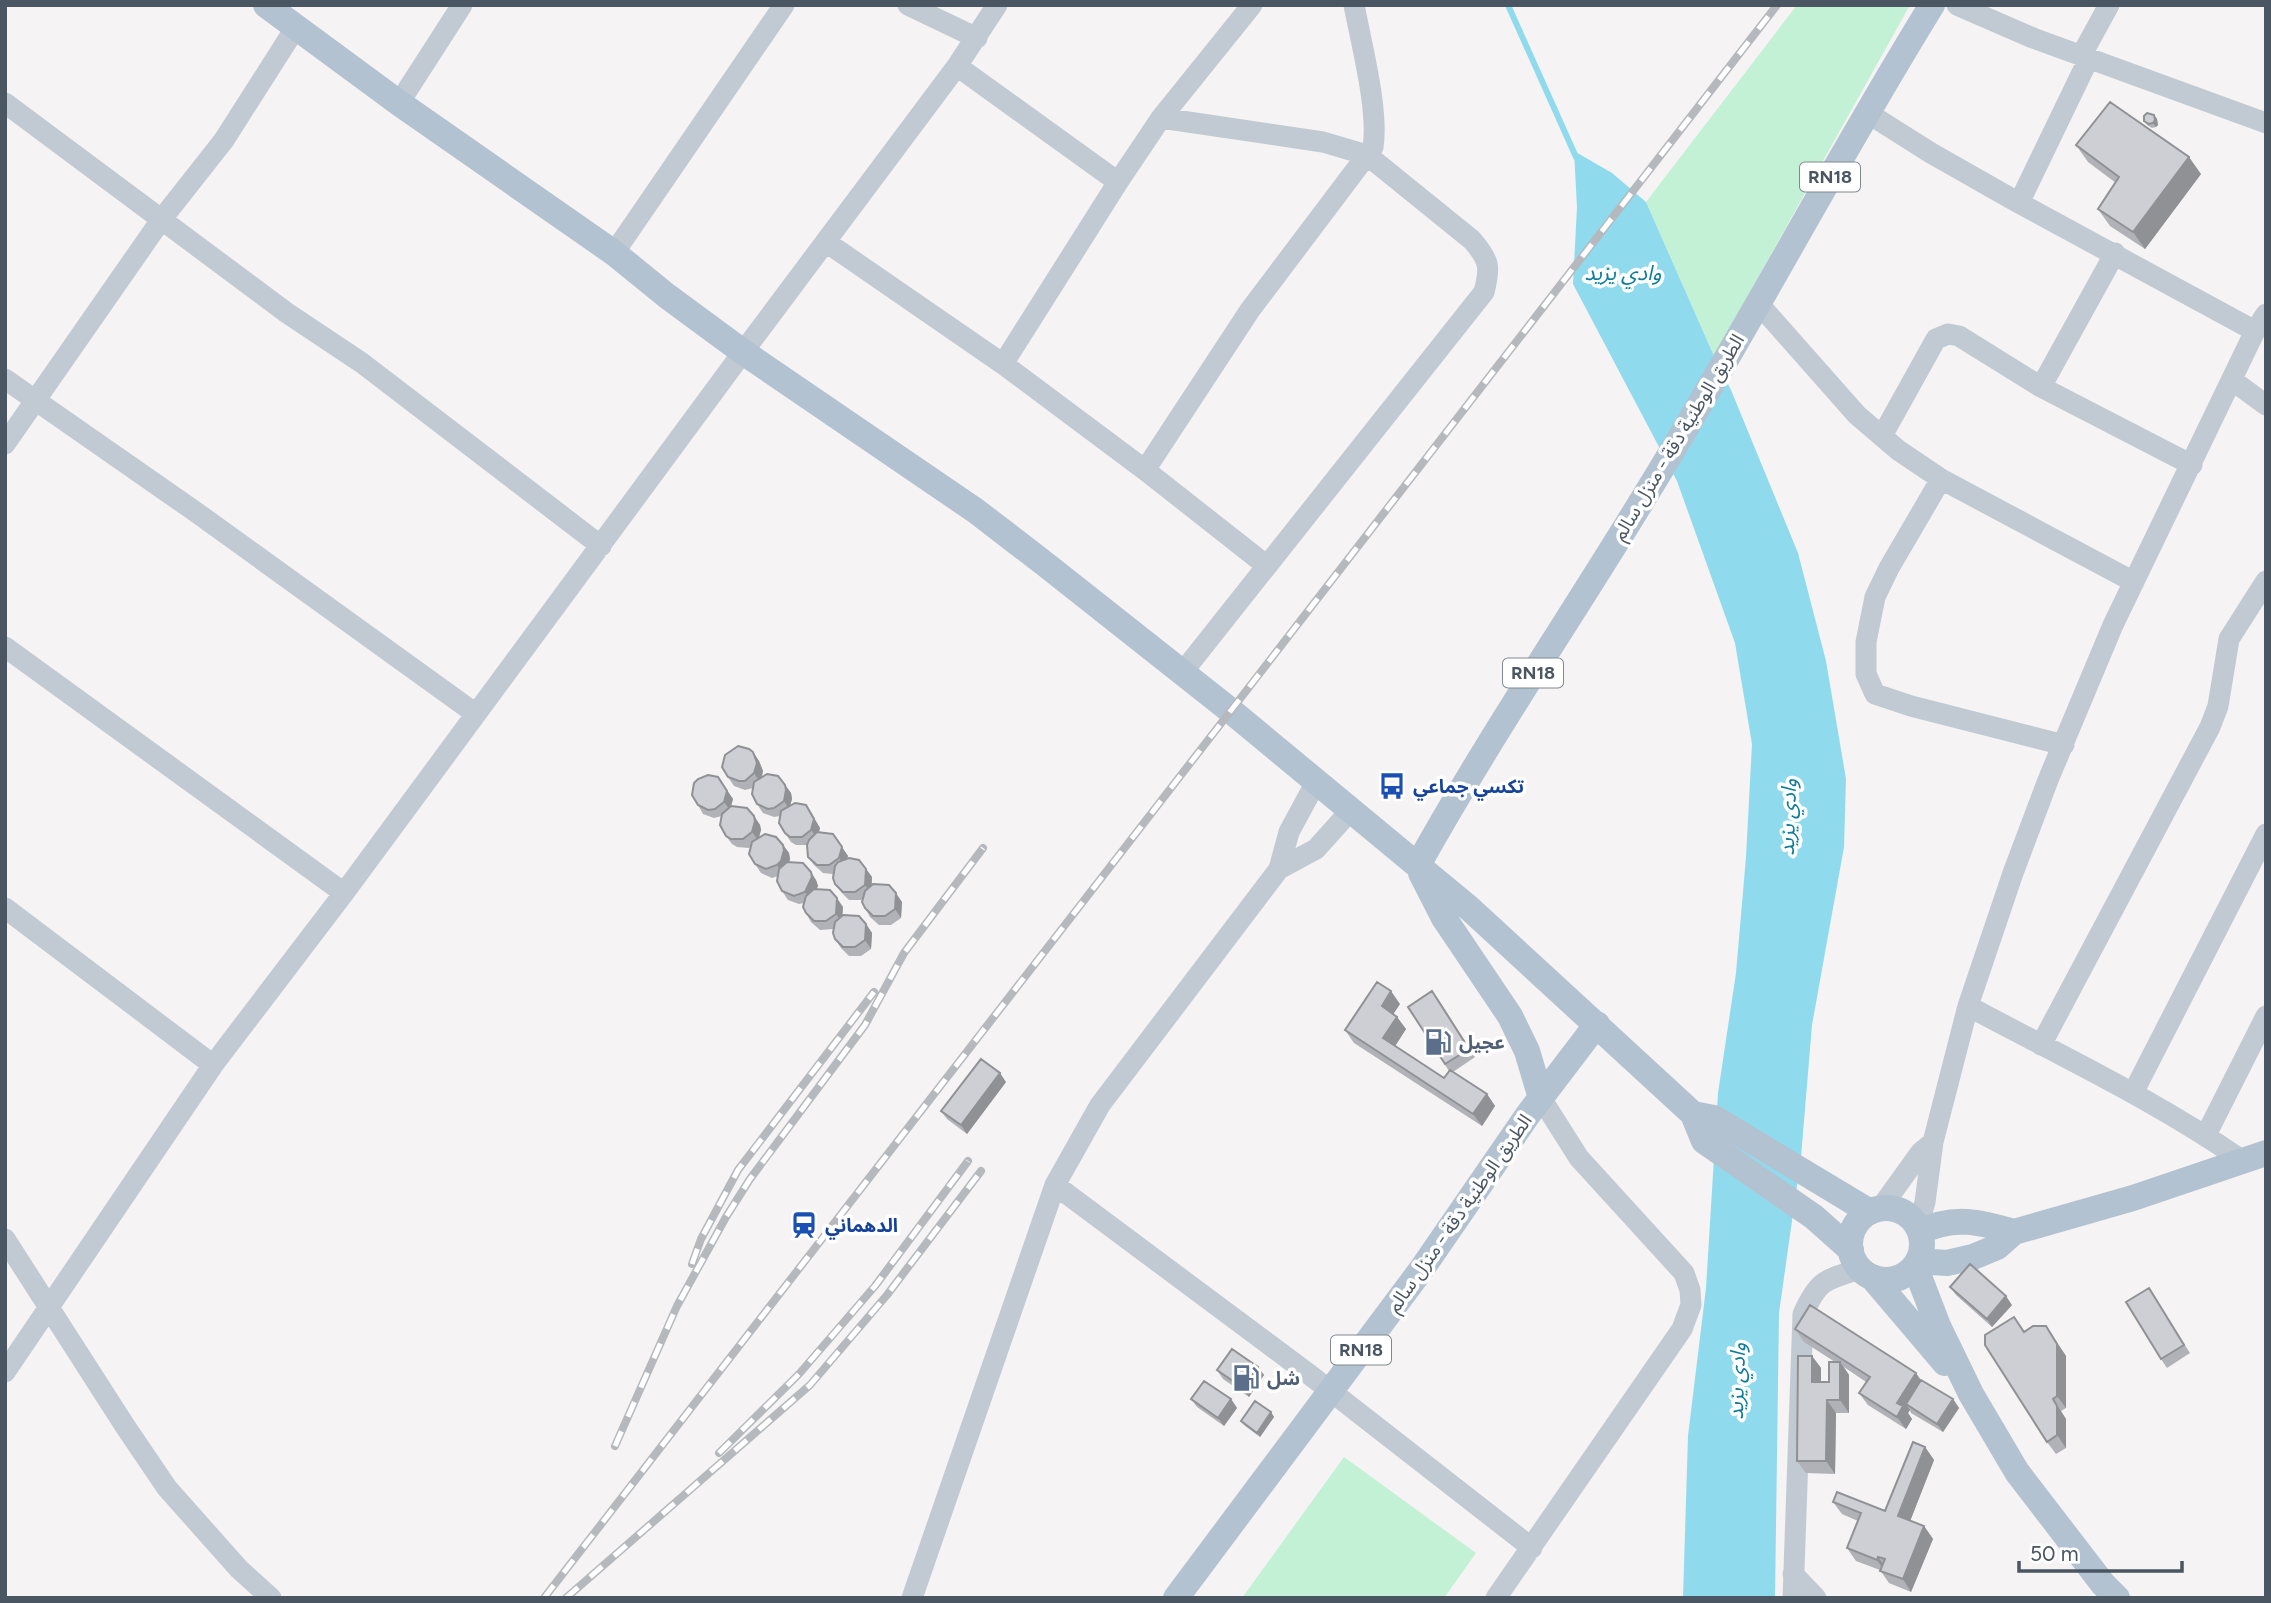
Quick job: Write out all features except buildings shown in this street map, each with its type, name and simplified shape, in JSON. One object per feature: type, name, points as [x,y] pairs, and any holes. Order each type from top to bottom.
[{"type":"main road","points":[[266,5],[399,103],[614,253],[743,352],[976,511],[1351,810],[1469,908],[1704,1124],[1797,1204],[1861,1265],[1971,1394]]},
{"type":"main road","name":"الطريق الوطنية دقة - منزل سالم","points":[[1541,1098],[1527,1051],[1510,1016],[1444,918],[1418,865],[1516,699],[1653,483],[1732,352],[1866,112],[1932,5]]},
{"type":"main road","name":"الطريق الوطنية دقة - منزل سالم","points":[[1176,1598],[1421,1270],[1541,1098],[1597,1024]]},
{"type":"main road","points":[[1704,1124],[1875,1210],[1898,1210],[1913,1220],[1919,1229],[1922,1251],[1916,1264],[1906,1274],[1895,1279],[1883,1280],[1861,1265],[1851,1239],[1861,1218],[1875,1210]]},
{"type":"main road","points":[[1916,1264],[1958,1261],[1997,1247],[2014,1233],[2133,1198],[2255,1157]]},
{"type":"main road","points":[[1919,1229],[1964,1220],[1982,1222],[2014,1233]]},
{"type":"main road","points":[[1916,1264],[1938,1326],[1971,1394],[2017,1472],[2103,1584],[2117,1598]]},
{"type":"street","points":[[399,103],[462,5]]},
{"type":"street","points":[[614,253],[784,5]]},
{"type":"street","points":[[908,5],[977,38]]},
{"type":"street","points":[[5,1372],[213,1065],[344,893],[957,66],[997,5]]},
{"type":"street","points":[[1003,364],[1161,118],[1252,5]]},
{"type":"street","points":[[1145,470],[1250,310],[1373,146],[1375,136],[1369,83],[1354,5]]},
{"type":"street","points":[[1957,5],[2085,57],[2266,123]]},
{"type":"street","points":[[2019,202],[2109,5]]},
{"type":"street","points":[[5,444],[161,220],[224,140],[296,27]]},
{"type":"street","points":[[957,66],[1118,182]]},
{"type":"street","points":[[5,103],[288,313],[362,363],[601,546]]},
{"type":"street","points":[[1866,112],[2019,202],[2115,253],[2261,323],[2134,582],[2048,780],[1968,1006],[1933,1142],[1919,1229]]},
{"type":"street","points":[[1161,118],[1323,142],[1367,155],[1472,240],[1485,256],[1489,273],[1484,292],[1182,673]]},
{"type":"street","points":[[826,242],[1003,364],[1145,470],[1267,566]]},
{"type":"street","points":[[2041,387],[2115,253]]},
{"type":"street","points":[[1758,303],[1849,406],[1898,450],[1941,479],[2134,582]]},
{"type":"street","points":[[1882,436],[1936,339],[1948,334],[1959,337],[2041,387],[2192,465]]},
{"type":"street","points":[[5,379],[193,510],[476,714]]},
{"type":"street","points":[[2232,380],[2266,405]]},
{"type":"street","points":[[1941,479],[1875,597],[1866,642],[1866,674],[1875,694],[1911,706],[2063,745]]},
{"type":"street","points":[[2041,1045],[2210,727],[2218,706],[2229,639],[2266,581]]},
{"type":"street","points":[[5,647],[344,893]]},
{"type":"street","points":[[912,1598],[1055,1185],[1100,1105],[1279,869],[1289,832],[1316,782]]},
{"type":"street","points":[[1279,869],[1316,849],[1351,810]]},
{"type":"street","points":[[2133,1094],[2266,834]]},
{"type":"street","points":[[5,908],[213,1065]]},
{"type":"street","points":[[1968,1006],[2206,1135],[2255,1157]]},
{"type":"street","points":[[2206,1135],[2266,1016]]},
{"type":"street","points":[[1496,1598],[1657,1369],[1682,1329],[1691,1305],[1690,1290],[1684,1273],[1579,1158],[1541,1098]]},
{"type":"street","points":[[1875,1210],[1933,1142]]},
{"type":"street","points":[[1055,1185],[1532,1548]]},
{"type":"street","points":[[5,1240],[167,1488],[239,1569],[271,1598]]},
{"type":"street","points":[[1793,1598],[1802,1314],[1816,1289],[1826,1280],[1861,1265]]},
{"type":"street","points":[[1793,1574],[1816,1598]]},
{"type":"green space","points":[[1797,5],[1910,5],[1714,356],[1646,202]]},
{"type":"green space","points":[[1344,1457],[1476,1553],[1444,1598],[1242,1598]]},
{"type":"water","name":"وادي يزيد","points":[[1574,151],[1612,173],[1646,202],[1731,390],[1798,553],[1826,661],[1846,779],[1844,847],[1812,1025],[1801,1157],[1779,1313],[1775,1598],[1683,1598],[1688,1436],[1706,1288],[1718,1093],[1736,973],[1752,744],[1735,643],[1677,481],[1573,284],[1577,207]]},
{"type":"waterway","name":"وادي يزيد","points":[[1508,5],[1576,157]]},
{"type":"railway","points":[[544,1598],[1777,5]]},
{"type":"railway","points":[[615,1446],[677,1306],[726,1217],[750,1179],[865,1025],[904,953],[983,848]]},
{"type":"railway","points":[[692,1264],[701,1239],[738,1170],[874,992]]},
{"type":"railway","points":[[719,1453],[799,1374],[875,1286],[968,1161]]},
{"type":"railway","points":[[566,1598],[810,1385],[887,1295],[981,1171]]},
{"type":"place","name":"تكسي جماعي","points":[[1392,786]]},
{"type":"place","name":"عجيل","points":[[1438,1042]]},
{"type":"place","name":"الدهماني","points":[[804,1225]]},
{"type":"place","name":"شل","points":[[1246,1378]]}]
